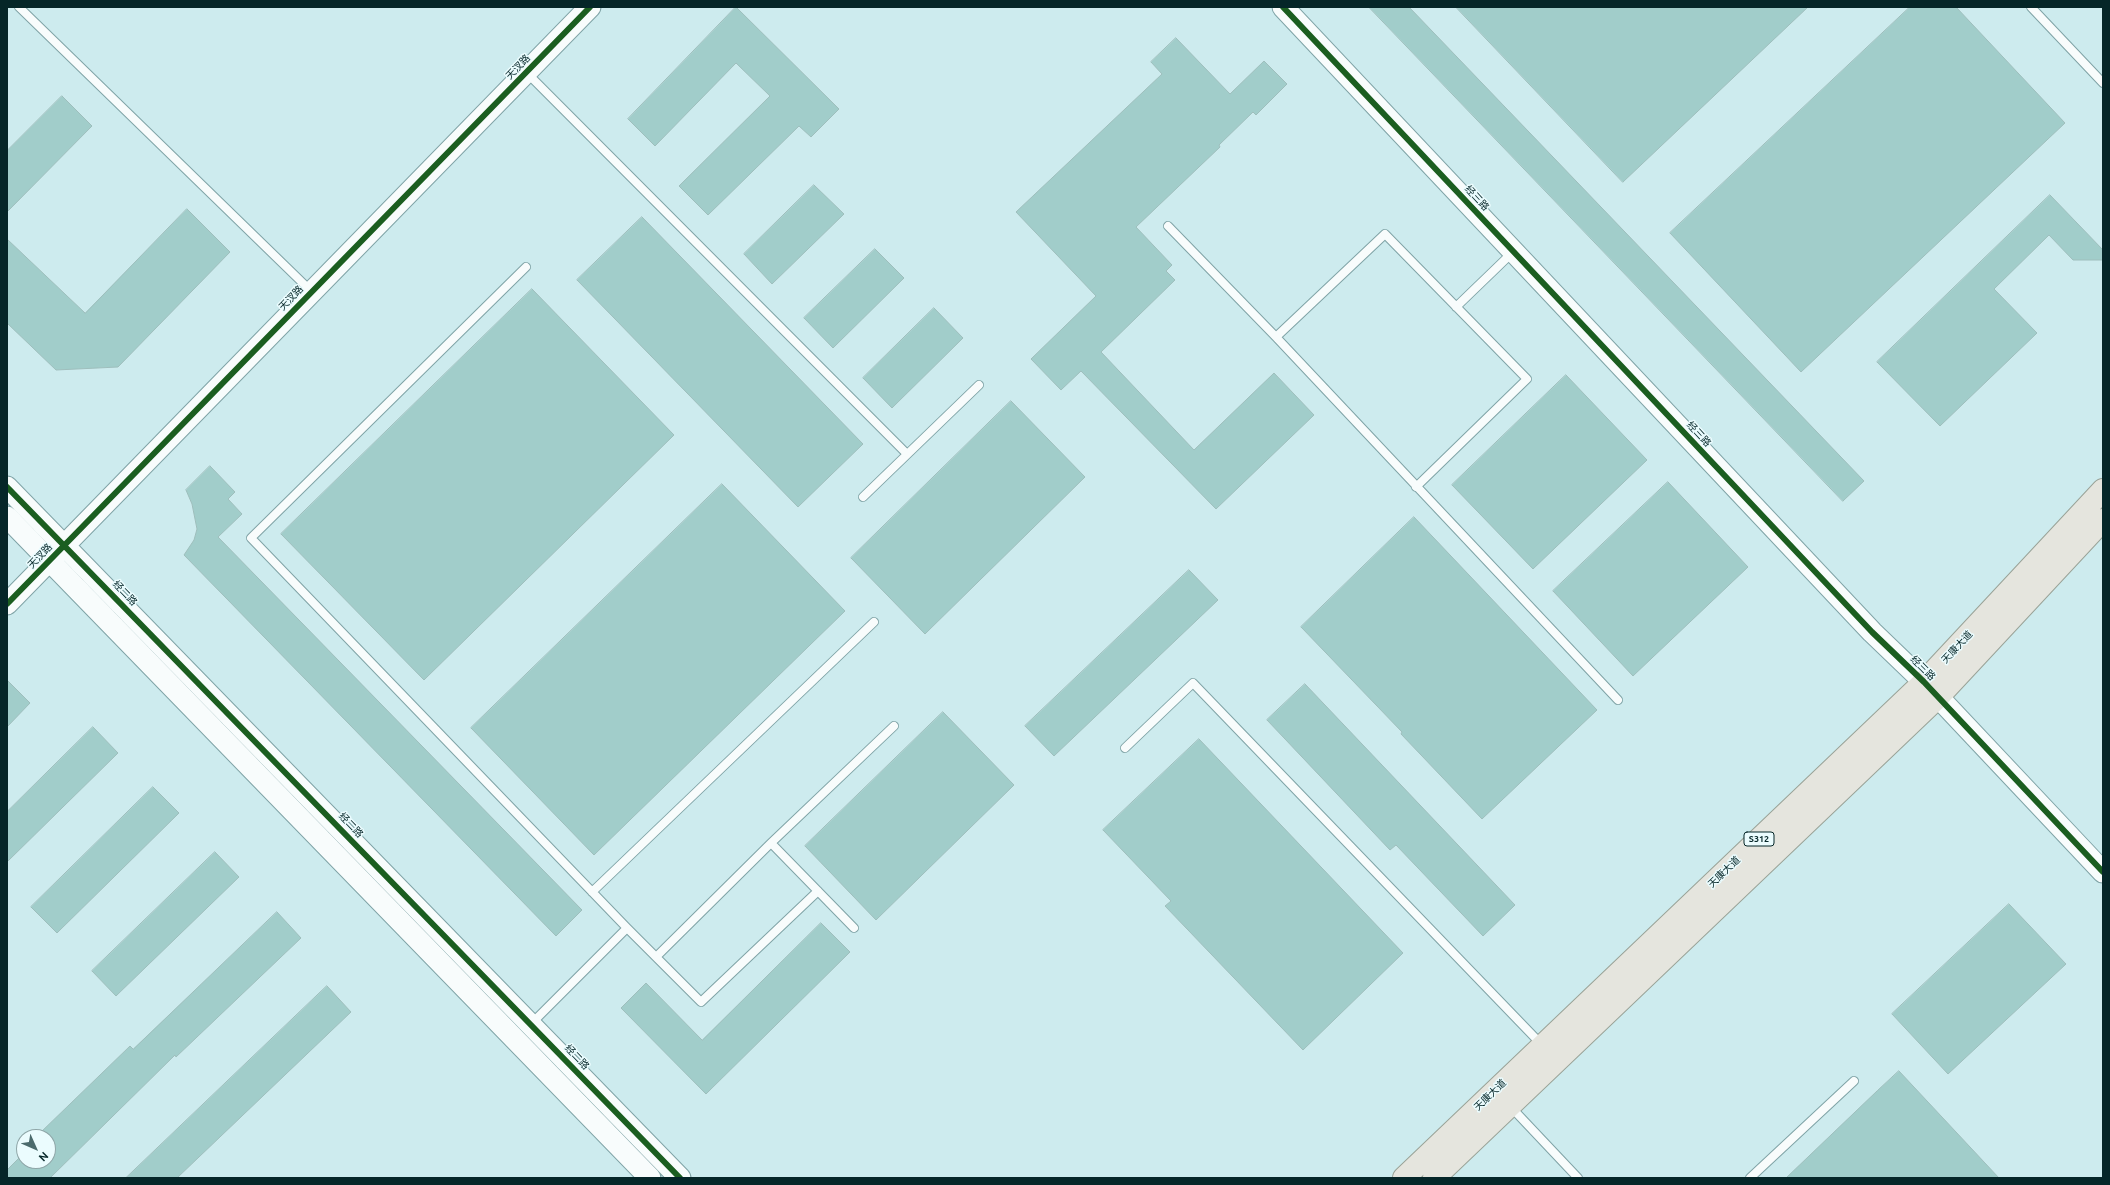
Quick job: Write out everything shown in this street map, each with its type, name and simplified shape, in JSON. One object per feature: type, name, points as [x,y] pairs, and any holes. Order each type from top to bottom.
[{"type":"main road","name":"天康大道","points":[[1931,690],[2103,490]]},
{"type":"main road","name":"天康大道","points":[[1404,1178],[1502,1098],[1931,690],[2103,520]]},
{"type":"main road","name":"天康大道","points":[[1434,1178],[1502,1098]]},
{"type":"street","name":"天汊路","points":[[7,604],[590,7]]},
{"type":"street","name":"经三路","points":[[1283,7],[1872,632],[1931,690],[2103,872]]},
{"type":"street","name":"经二路","points":[[7,487],[64,545],[523,1032],[650,1178]]},
{"type":"street","name":"经二路","points":[[7,517],[523,1032],[680,1178]]},
{"type":"lane","points":[[19,7],[312,292]]},
{"type":"lane","points":[[2031,7],[2103,82]]},
{"type":"lane","points":[[526,72],[907,454]]},
{"type":"lane","points":[[1168,226],[1276,337],[1618,700]]},
{"type":"lane","points":[[1276,337],[1384,234],[1527,379],[1416,487]]},
{"type":"lane","points":[[1456,307],[1514,252]]},
{"type":"lane","points":[[526,267],[252,538],[592,892],[701,1002],[818,891]]},
{"type":"lane","points":[[863,498],[978,385]]},
{"type":"lane","points":[[592,892],[874,622]]},
{"type":"lane","points":[[1125,748],[1193,683],[1549,1053]]},
{"type":"lane","points":[[656,958],[771,843],[894,726]]},
{"type":"lane","points":[[771,843],[854,928]]},
{"type":"lane","points":[[523,1032],[628,928]]},
{"type":"lane","points":[[1750,1178],[1854,1082]]},
{"type":"lane","points":[[1502,1098],[1578,1178]]},
{"type":"building","points":[[736,7],[839,109],[811,137],[799,126],[708,215],[679,186],[770,96],[736,63],[655,146],[628,119]]},
{"type":"building","points":[[1369,7],[1409,7],[1864,481],[1843,501]]},
{"type":"building","points":[[1456,7],[1808,7],[1623,182]]},
{"type":"building","points":[[1910,7],[1956,7],[2065,123],[1801,372],[1670,233]]},
{"type":"building","points":[[1176,38],[1230,94],[1264,61],[1287,84],[1256,115],[1253,112],[1219,145],[1220,147],[1136,227],[1172,265],[1166,271],[1175,280],[1101,352],[1194,450],[1274,373],[1314,415],[1216,509],[1081,371],[1061,390],[1031,359],[1096,296],[1016,212],[1162,74],[1151,62]]},
{"type":"building","points":[[62,96],[92,126],[7,212],[7,151]]},
{"type":"building","points":[[814,185],[844,214],[772,284],[744,254]]},
{"type":"building","points":[[2050,195],[2103,250],[2103,260],[2073,260],[2049,235],[1994,289],[2037,333],[1940,426],[1877,362]]},
{"type":"building","points":[[187,209],[230,252],[118,367],[56,370],[7,323],[7,239],[85,313]]},
{"type":"building","points":[[642,217],[863,444],[798,507],[577,280]]},
{"type":"building","points":[[875,249],[904,278],[833,348],[804,318]]},
{"type":"building","points":[[532,289],[674,435],[424,680],[281,534]]},
{"type":"building","points":[[934,308],[963,338],[892,408],[863,378]]},
{"type":"building","points":[[1566,375],[1647,460],[1533,569],[1452,485]]},
{"type":"building","points":[[1011,401],[1085,477],[925,634],[851,558]]},
{"type":"building","points":[[210,466],[235,492],[228,499],[242,514],[218,537],[582,910],[556,936],[184,555],[194,540],[197,529],[192,504],[186,490]]},
{"type":"building","points":[[1668,482],[1748,567],[1633,676],[1553,591]]},
{"type":"building","points":[[722,484],[845,611],[594,855],[471,728]]},
{"type":"building","points":[[1414,517],[1597,710],[1482,819],[1401,734],[1402,732],[1301,627]]},
{"type":"building","points":[[1189,570],[1218,600],[1054,756],[1025,726]]},
{"type":"building","points":[[7,680],[30,703],[7,727]]},
{"type":"building","points":[[1305,684],[1515,905],[1483,936],[1396,845],[1390,850],[1267,720]]},
{"type":"building","points":[[943,712],[1014,785],[876,920],[805,846]]},
{"type":"building","points":[[93,727],[118,753],[7,862],[7,812]]},
{"type":"building","points":[[1199,739],[1403,953],[1303,1050],[1165,906],[1171,901],[1103,830]]},
{"type":"building","points":[[153,787],[179,813],[57,933],[31,907]]},
{"type":"building","points":[[215,852],[239,877],[116,996],[92,971]]},
{"type":"building","points":[[2009,904],[2066,964],[1948,1074],[1892,1014]]},
{"type":"building","points":[[277,912],[301,938],[176,1057],[175,1055],[50,1178],[7,1178],[7,1170],[16,1161],[16,1169],[56,1169],[56,1129],[44,1129],[130,1046],[133,1049]]},
{"type":"building","points":[[821,923],[850,952],[706,1094],[621,1008],[646,983],[702,1040]]},
{"type":"building","points":[[327,986],[351,1012],[177,1178],[126,1178]]},
{"type":"building","points":[[1899,1071],[1999,1178],[1786,1178],[1877,1091]]},
{"type":"cycle path","points":[[7,604],[590,7]]},
{"type":"cycle path","points":[[1283,7],[1872,632],[1924,682],[2103,872]]},
{"type":"cycle path","points":[[7,487],[680,1178]]}]
